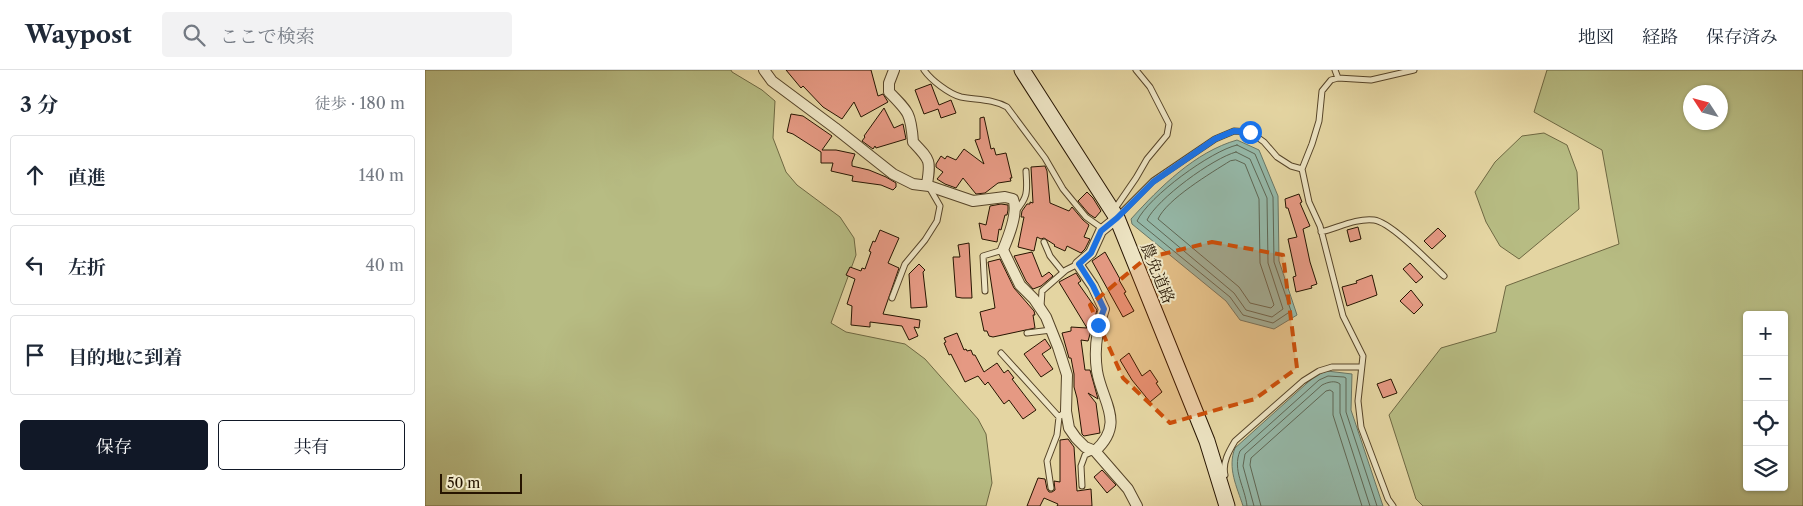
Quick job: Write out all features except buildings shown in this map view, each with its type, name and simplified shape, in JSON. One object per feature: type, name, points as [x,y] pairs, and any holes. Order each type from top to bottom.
[{"type":"street","points":[[764,70],[772,81],[828,122],[893,174],[913,184],[929,186],[973,201],[1005,197],[1013,199],[1015,205],[1011,230],[1003,250],[1020,285],[1034,299],[1047,317],[1052,330],[1067,375],[1063,414],[1076,438],[1085,447],[1095,451],[1128,489],[1137,506]]},
{"type":"street","points":[[894,70],[889,84],[889,92],[905,108],[911,120],[913,142],[925,155],[930,164],[927,184],[929,186]]},
{"type":"street","name":"農免道路","points":[[1022,70],[1115,214],[1207,441],[1227,506]]},
{"type":"street","points":[[1095,451],[1105,442],[1111,412],[1097,372],[1098,325],[1104,309],[1093,286],[1079,264],[1091,253],[1101,231],[1115,214]]},
{"type":"lane","points":[[923,70],[931,79],[959,96],[1000,103],[1007,106],[1045,158],[1063,189],[1086,217],[1104,229]]},
{"type":"lane","points":[[1115,214],[1147,160],[1167,135],[1169,124],[1150,87],[1136,70]]},
{"type":"lane","points":[[1335,70],[1337,78]]},
{"type":"lane","points":[[1393,506],[1361,427],[1358,401],[1363,356],[1343,316],[1320,226],[1309,202],[1302,169],[1319,121],[1322,91],[1331,80],[1337,78],[1371,80],[1414,70]]},
{"type":"lane","points":[[1115,214],[1153,182],[1215,139],[1234,131],[1250,132],[1264,142],[1277,157],[1291,166],[1302,169]]},
{"type":"lane","points":[[1013,214],[1025,200],[1027,193],[1025,171]]},
{"type":"lane","points":[[892,298],[905,264],[925,240],[937,221],[940,206],[929,186]]},
{"type":"lane","points":[[1321,232],[1358,221],[1376,220],[1389,227],[1410,244],[1444,276]]},
{"type":"lane","points":[[1043,242],[1050,256],[1063,272]]},
{"type":"lane","points":[[985,291],[983,256],[1003,250]]},
{"type":"lane","points":[[1041,309],[1042,291],[1063,272],[1079,264]]},
{"type":"lane","points":[[1027,334],[1052,330]]},
{"type":"lane","points":[[1001,353],[1063,414],[1047,460],[1051,488]]},
{"type":"lane","points":[[1226,479],[1223,470],[1227,454],[1235,441],[1303,381],[1319,371],[1332,367],[1361,367]]},
{"type":"lane","points":[[1082,486],[1081,466],[1085,455],[1095,451]]},
{"type":"highlighted area","points":[[1212,242],[1283,255],[1297,368],[1255,399],[1170,423],[1123,378],[1090,305],[1146,258]]},
{"type":"green space","points":[[425,70],[731,70],[762,90],[775,101],[773,138],[786,172],[797,185],[840,217],[854,238],[856,255],[831,323],[846,332],[905,344],[925,359],[978,419],[986,434],[992,483],[986,506],[425,506]]},
{"type":"green space","points":[[1547,70],[1803,70],[1803,506],[1423,506],[1416,499],[1389,415],[1441,348],[1496,332],[1506,286],[1619,244],[1602,150],[1534,112]]},
{"type":"green space","points":[[1544,133],[1567,145],[1577,172],[1579,209],[1519,259],[1500,246],[1486,222],[1475,192],[1495,162],[1522,136]]},
{"type":"water","points":[[1237,140],[1259,150],[1278,196],[1279,261],[1297,315],[1274,329],[1240,320],[1226,301],[1132,224],[1131,219],[1179,172],[1207,153]]},
{"type":"water","points":[[1327,371],[1352,374],[1351,410],[1383,506],[1243,506],[1232,470],[1235,448],[1316,375]]},
{"type":"route","points":[[1098,325],[1104,309],[1093,286],[1079,264],[1091,253],[1101,231],[1117,218],[1153,182],[1215,139],[1234,131],[1250,132]]}]
